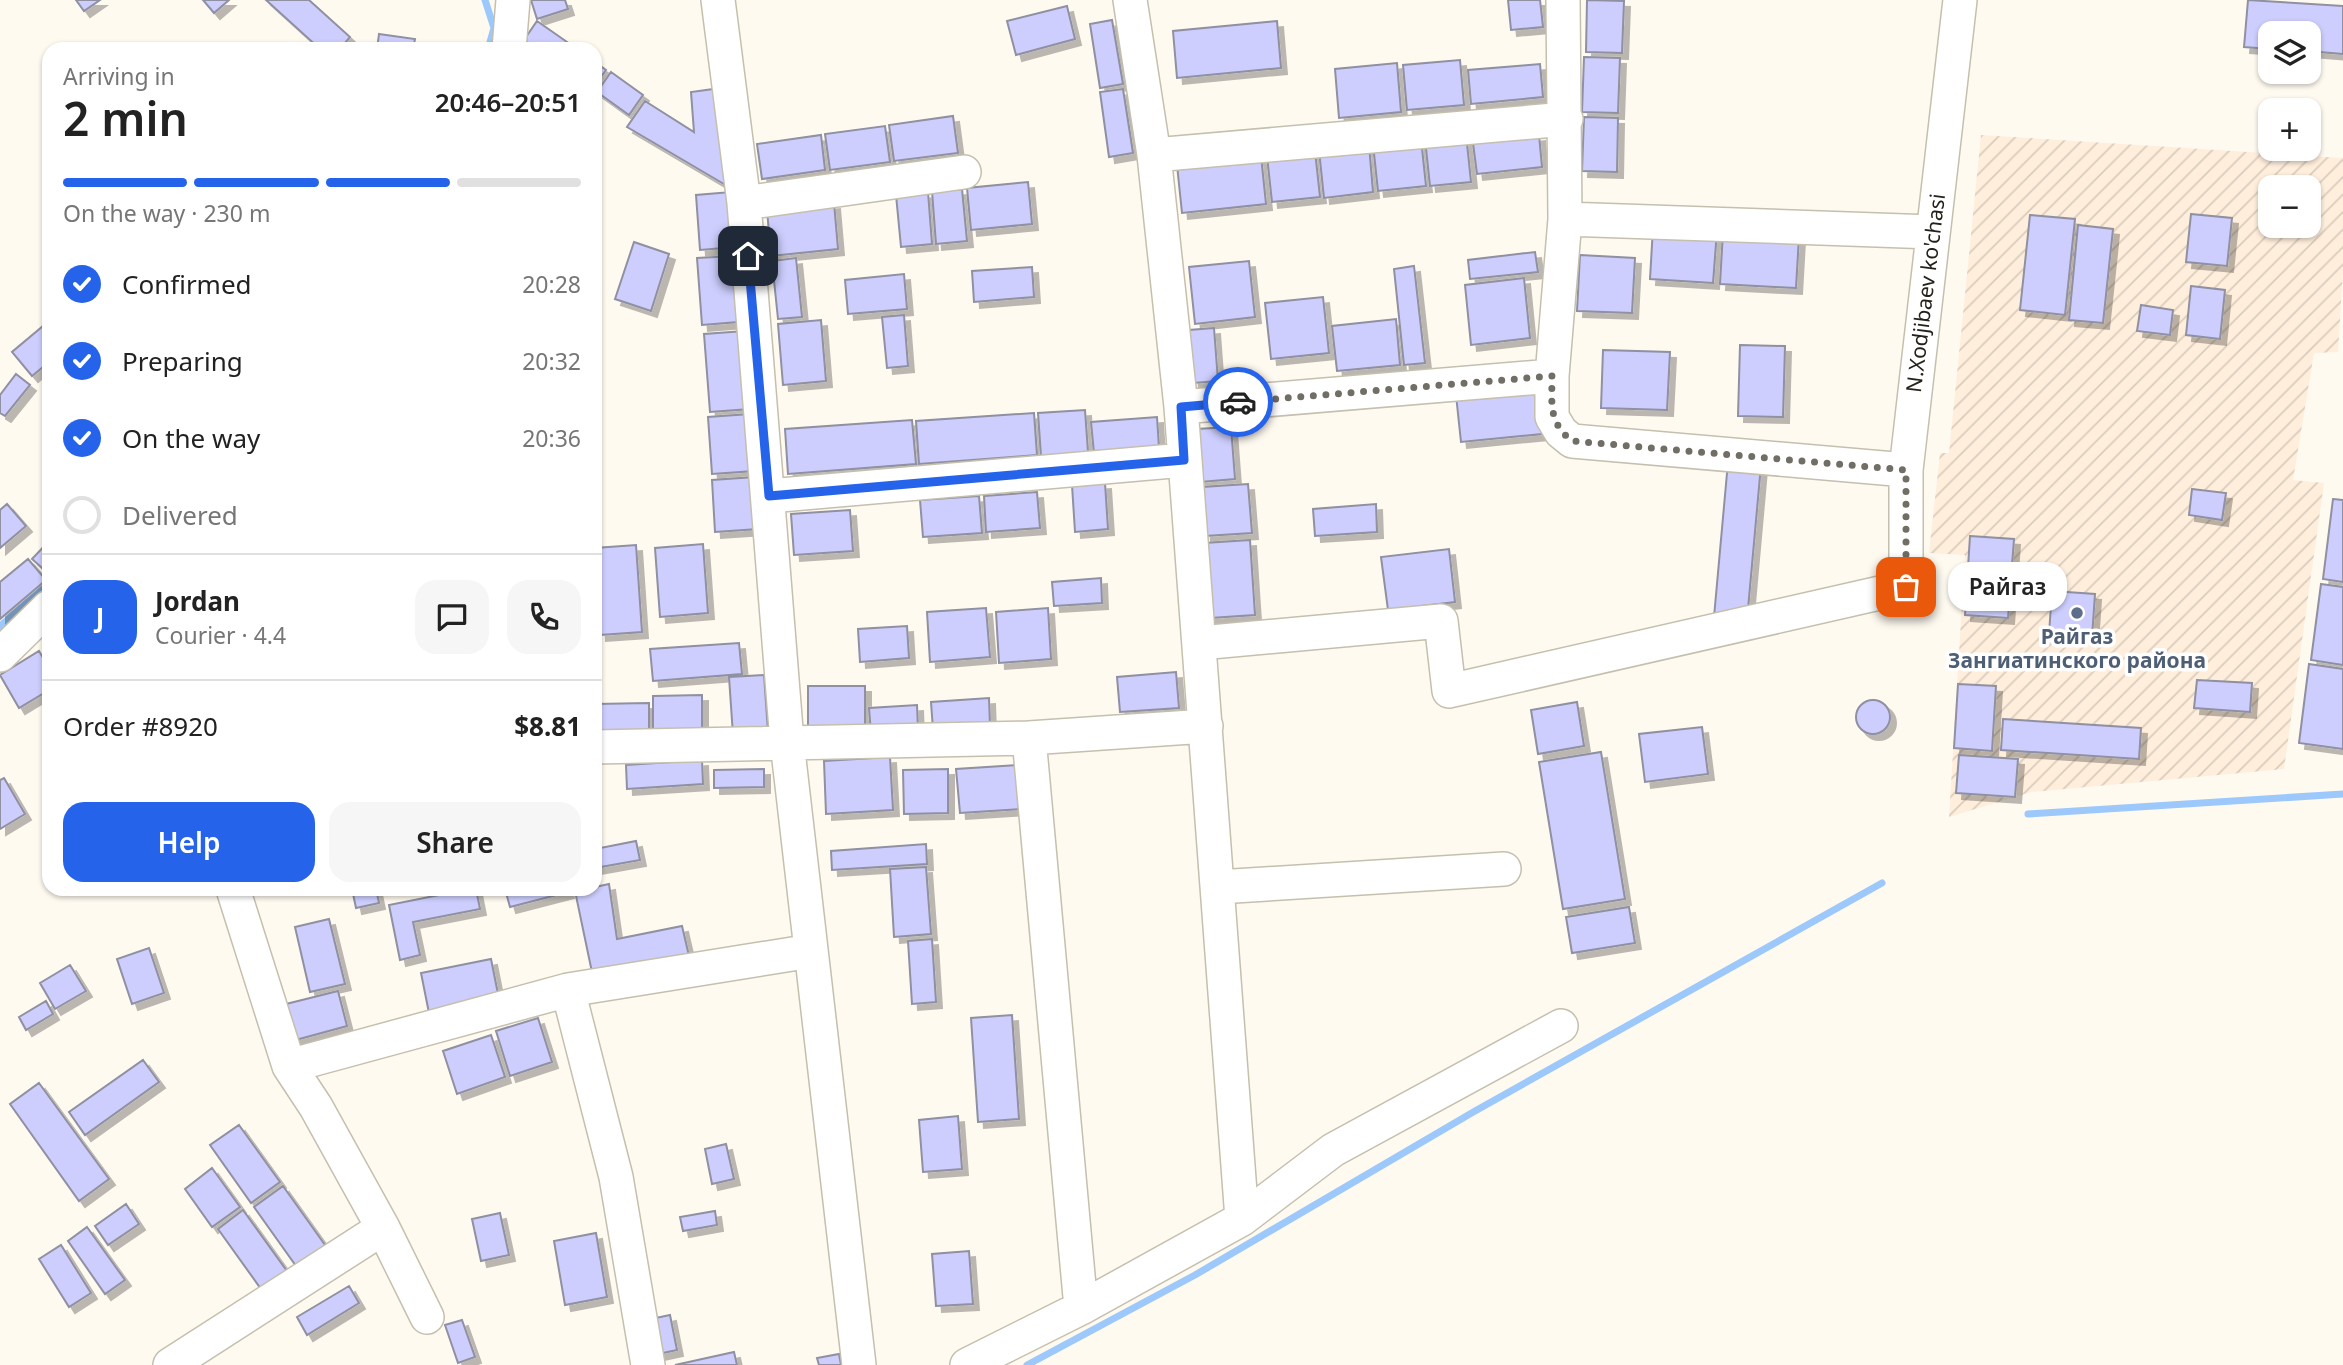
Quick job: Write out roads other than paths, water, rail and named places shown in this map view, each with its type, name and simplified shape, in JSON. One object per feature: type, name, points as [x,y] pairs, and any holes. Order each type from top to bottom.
[{"type":"street","points":[[510,42],[513,0]]},
{"type":"street","points":[[718,0],[744,203],[787,742],[859,1365]]},
{"type":"street","points":[[1130,0],[1154,155],[1181,407],[1242,1219]]},
{"type":"street","points":[[1563,0],[1565,219],[1552,376],[1552,416],[1561,432],[1572,441],[1906,470]]},
{"type":"street","points":[[1945,0],[1960,0]]},
{"type":"street","name":"N.Xodjibaev ko'chasi","points":[[1200,643],[1441,621],[1449,691],[1906,587],[1906,470],[1960,0]]},
{"type":"street","points":[[1154,155],[1566,119]]},
{"type":"street","points":[[744,203],[964,172]]},
{"type":"street","points":[[1565,219],[1933,232]]},
{"type":"street","points":[[1181,407],[1552,376]]},
{"type":"street","points":[[769,496],[1184,460]]},
{"type":"street","points":[[0,655],[42,614]]},
{"type":"street","points":[[602,747],[1029,737],[1206,726]]},
{"type":"street","points":[[1029,737],[1081,1308]]},
{"type":"street","points":[[1217,887],[1504,869]]},
{"type":"street","points":[[235,896],[289,1066],[316,1107],[383,1228],[427,1317]]},
{"type":"street","points":[[289,1066],[568,990],[811,951]]},
{"type":"street","points":[[568,990],[616,1177],[648,1365]]},
{"type":"street","points":[[967,1365],[1081,1308],[1242,1219],[1333,1150],[1561,1026]]},
{"type":"street","points":[[170,1365],[383,1228]]},
{"type":"waterway","points":[[485,0],[494,28],[490,42]]},
{"type":"waterway","points":[[0,626],[42,590]]},
{"type":"waterway","points":[[2028,814],[2343,794]]},
{"type":"waterway","points":[[1027,1365],[1195,1275],[1475,1111],[1882,883]]},
{"type":"place","name":"Райгаз","points":[[1906,587]]},
{"type":"place","name":"Райгаз Зангиатинского района","points":[[2077,613]]}]
